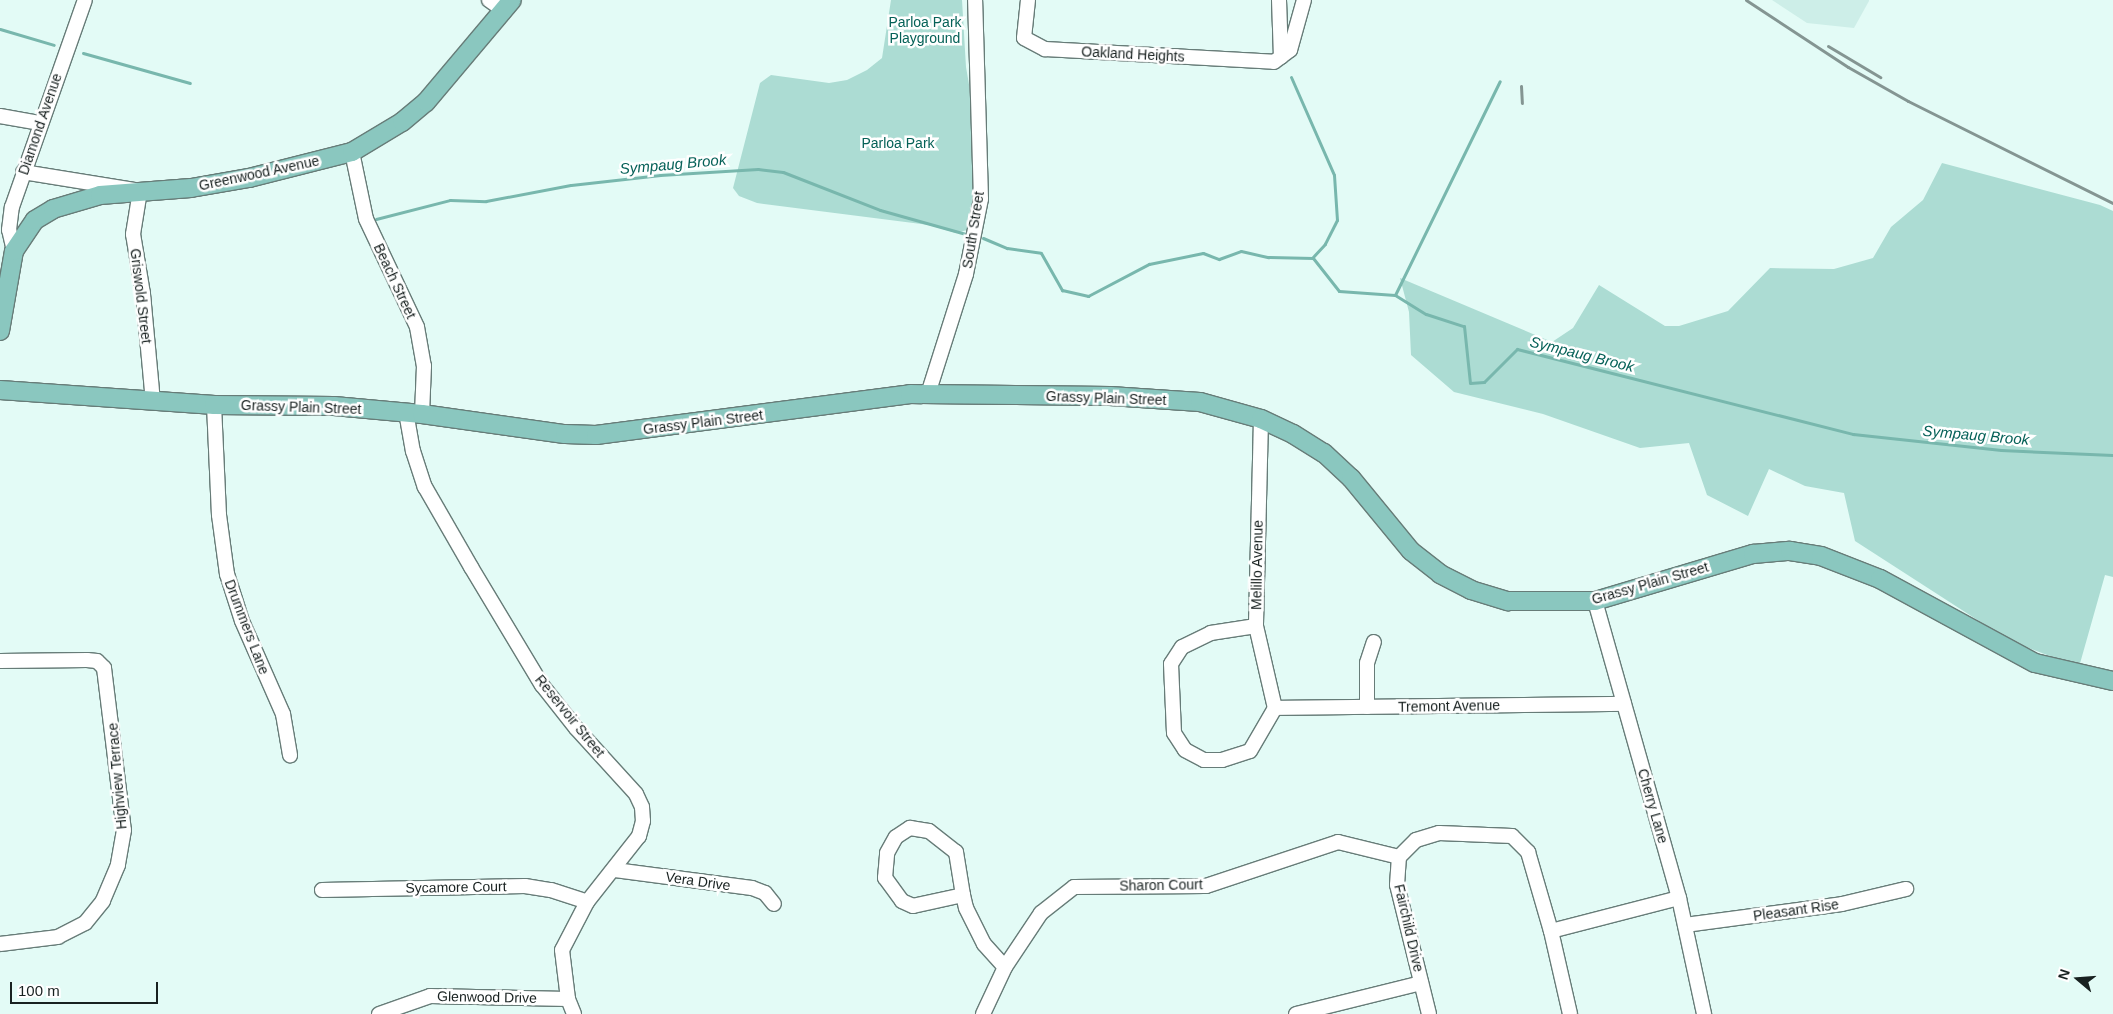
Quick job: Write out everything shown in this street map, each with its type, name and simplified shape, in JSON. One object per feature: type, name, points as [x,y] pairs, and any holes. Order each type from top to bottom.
[{"type":"main road","name":"Greenwood Avenue","points":[[0,331],[14,251],[36,220],[53,209],[100,195],[191,188],[250,178],[352,152],[402,122],[426,102],[509,6]]},
{"type":"main road","name":"Grassy Plain Street","points":[[0,390],[214,405],[334,406],[414,413],[555,433],[596,435],[928,394],[1158,398],[1200,402],[1261,420],[1293,434],[1324,454],[1351,478],[1411,550],[1440,574],[1471,590],[1508,601],[1595,600],[1753,554],[1790,551],[1821,556],[1880,579],[2035,664],[2113,681]]},
{"type":"street","name":"Diamond Avenue","points":[[14,251],[10,240],[10,220],[23,172],[85,0]]},
{"type":"street","points":[[489,0],[509,6]]},
{"type":"street","name":"South Street","points":[[928,394],[966,274],[980,199],[975,0]]},
{"type":"street","name":"Oakland Heights","points":[[1028,0],[1024,38],[1045,49],[1274,62],[1281,57]]},
{"type":"street","points":[[1279,0],[1281,57]]},
{"type":"street","points":[[1281,57],[1290,50],[1304,0]]},
{"type":"street","points":[[0,116],[40,123]]},
{"type":"street","name":"Beach Street","points":[[352,152],[366,219],[417,327],[424,366],[414,413]]},
{"type":"street","points":[[23,172],[140,191]]},
{"type":"street","name":"Griswold Street","points":[[140,191],[133,234],[153,400]]},
{"type":"street","name":"Drummers Lane","points":[[214,405],[219,515],[227,574],[242,621],[283,714],[290,755]]},
{"type":"street","name":"Reservoir Street","points":[[414,413],[413,451],[425,487],[542,685],[576,728],[636,794],[643,821],[639,836],[615,870],[587,902],[562,950],[568,999],[574,1014]]},
{"type":"street","name":"Melillo Avenue","points":[[1261,420],[1256,626],[1275,708]]},
{"type":"street","name":"Cherry Lane","points":[[1595,600],[1679,898],[1704,1014]]},
{"type":"street","points":[[1256,626],[1211,633],[1182,647],[1171,664],[1174,733],[1192,753],[1204,760],[1222,760],[1250,751],[1275,708]]},
{"type":"street","points":[[1367,707],[1368,663],[1374,642]]},
{"type":"street","name":"Highview Terrace","points":[[0,660],[87,660],[97,661],[104,668],[124,830],[118,865],[103,901],[85,923],[58,937],[0,944]]},
{"type":"street","name":"Tremont Avenue","points":[[1275,708],[1624,704]]},
{"type":"street","points":[[963,894],[913,906],[902,901],[886,878],[887,853],[896,837],[910,828],[929,831],[946,841],[956,852],[966,908],[984,944],[1005,967]]},
{"type":"street","points":[[1399,857],[1416,840],[1439,833],[1512,836],[1528,852],[1551,931],[1570,1014]]},
{"type":"street","name":"Sharon Court","points":[[982,1014],[1005,967],[1040,913],[1074,887],[1206,886],[1338,842],[1399,857]]},
{"type":"street","name":"Fairchild Drive","points":[[1399,857],[1397,885],[1430,1014]]},
{"type":"street","name":"Vera Drive","points":[[615,870],[752,888],[765,893],[774,904]]},
{"type":"street","name":"Sycamore Court","points":[[322,890],[525,886],[587,902]]},
{"type":"street","name":"Pleasant Rise","points":[[1685,925],[1842,904],[1906,889]]},
{"type":"street","points":[[1551,931],[1679,898]]},
{"type":"street","points":[[1296,1014],[1421,983]]},
{"type":"street","name":"Glenwood Drive","points":[[379,1014],[430,996],[568,999]]},
{"type":"shaded area","points":[[1772,0],[1869,1],[1854,28],[1807,23]]},
{"type":"green space","name":"Parloa Park","points":[[891,0],[962,0],[966,67],[974,114],[975,204],[971,229],[956,233],[929,225],[757,203],[739,196],[733,188],[760,83],[771,75],[829,83],[847,80],[867,70],[882,58]]},
{"type":"green space","points":[[1942,163],[2100,205],[2113,211],[2113,577],[2105,575],[2079,667],[2010,641],[1855,541],[1844,493],[1805,486],[1769,469],[1748,516],[1707,495],[1689,443],[1640,448],[1543,414],[1454,392],[1411,355],[1409,312],[1400,278],[1552,342],[1573,328],[1599,285],[1665,326],[1679,326],[1728,311],[1770,268],[1834,269],[1873,258],[1891,227],[1923,200]]},
{"type":"waterway","name":"Sympaug Brook","points":[[0,29],[54,45]]},
{"type":"waterway","name":"Sympaug Brook","points":[[83,53],[190,83]]},
{"type":"waterway","points":[[1291,77],[1334,175],[1337,220],[1325,244],[1313,257]]},
{"type":"waterway","points":[[1395,295],[1500,81]]},
{"type":"waterway","name":"Sympaug Brook","points":[[376,219],[450,200],[486,201],[571,185],[660,175],[758,169],[783,172],[880,210],[966,234]]},
{"type":"waterway","name":"Sympaug Brook","points":[[983,238],[1007,248],[1041,253],[1062,290],[1088,296],[1149,264],[1203,253],[1219,259],[1241,251],[1268,257],[1313,258],[1339,291],[1395,295],[1426,314],[1464,326],[1470,383],[1484,382],[1517,349],[1853,434],[2001,450],[2113,455]]},
{"type":"railway","points":[[1746,0],[1848,67],[1908,101],[2113,203]]},
{"type":"railway","points":[[1828,46],[1880,77]]},
{"type":"railway","points":[[1521,86],[1522,103]]},
{"type":"park label","name":"Parloa Park Playground","points":[[925,30]]}]
